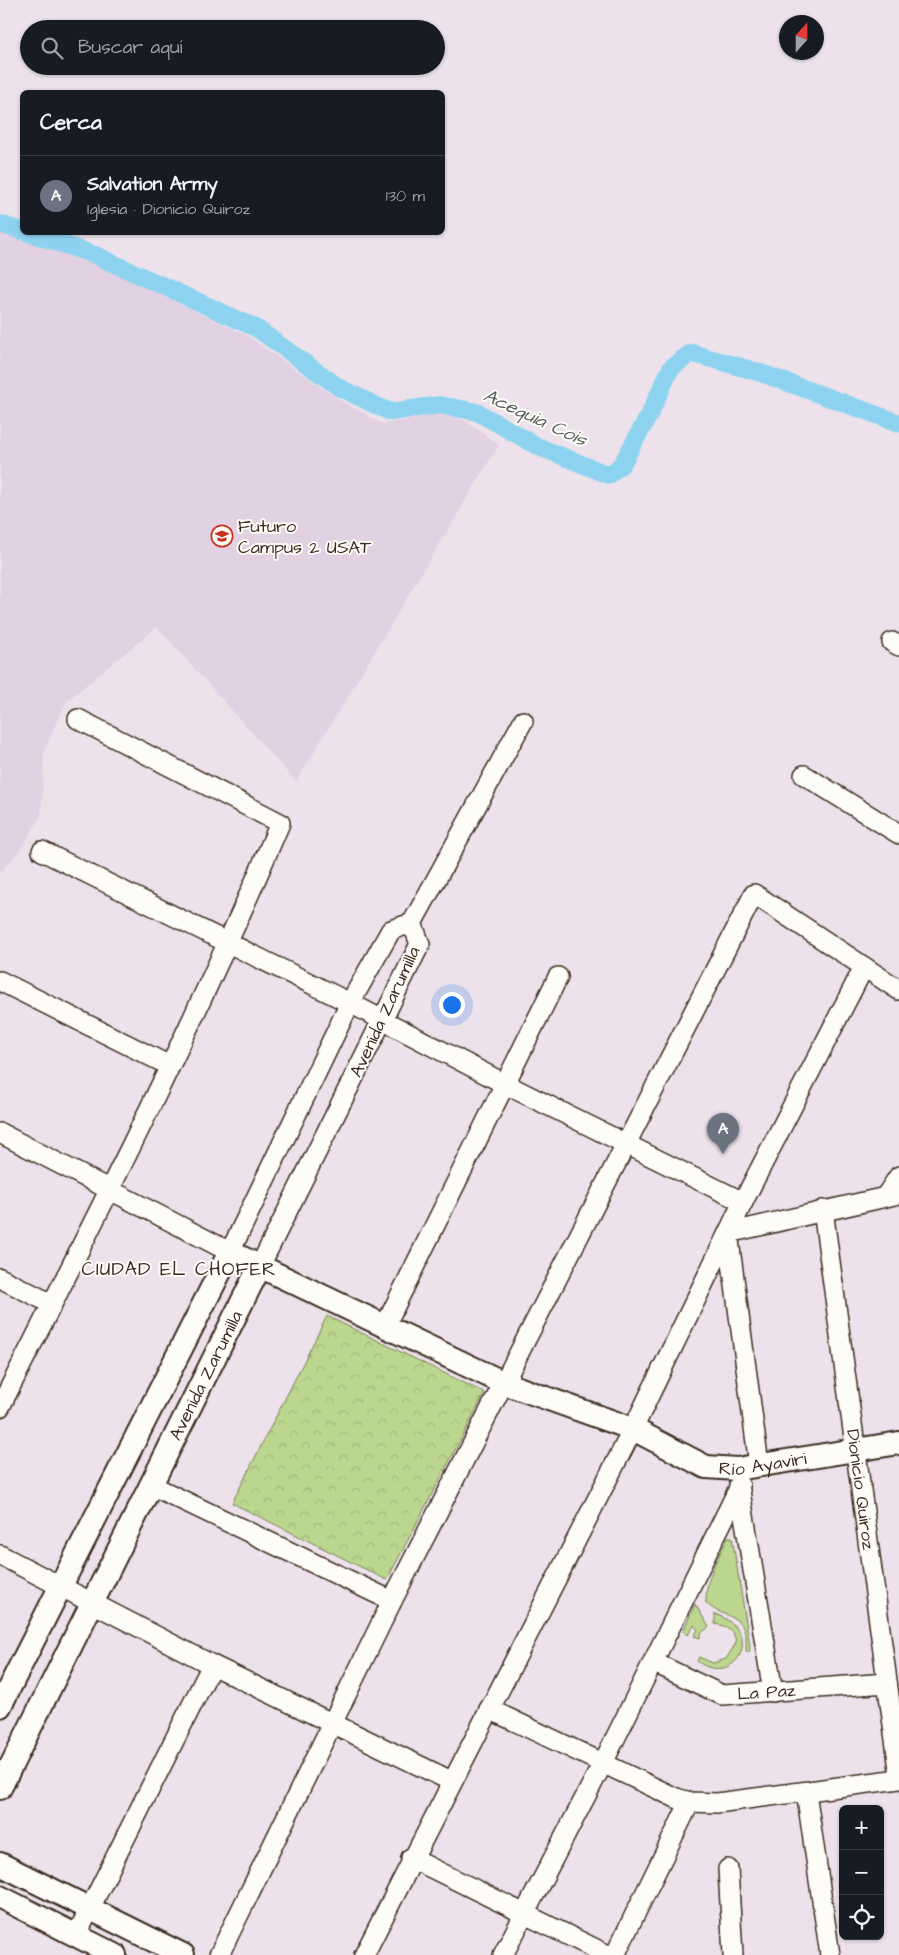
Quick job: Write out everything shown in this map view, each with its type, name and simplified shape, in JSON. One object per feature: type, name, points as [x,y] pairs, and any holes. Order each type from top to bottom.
[{"type":"street","points":[[0,1406],[111,1190],[229,944],[280,823],[78,718]]},
{"type":"street","points":[[410,927],[524,721]]},
{"type":"street","points":[[804,775],[899,834]]},
{"type":"street","points":[[42,852],[350,1003],[506,1085],[743,1202]]},
{"type":"street","points":[[219,1955],[392,1601],[754,894],[899,990]]},
{"type":"street","name":"Avenida Zarumilla","points":[[0,1706],[230,1252],[350,1003],[391,930],[406,925],[414,928],[420,944],[0,1788]]},
{"type":"street","points":[[364,1955],[451,1781],[633,1429],[743,1202],[864,967]]},
{"type":"street","points":[[385,1326],[558,977]]},
{"type":"street","points":[[0,981],[170,1066]]},
{"type":"street","points":[[0,1133],[230,1252]]},
{"type":"street","points":[[728,1233],[822,1210],[892,1196],[899,1176]]},
{"type":"street","name":"Dionicio Quiroz","points":[[822,1210],[899,1769]]},
{"type":"street","points":[[728,1233],[745,1474],[773,1692]]},
{"type":"street","name":"Río Ayaviri","points":[[230,1252],[504,1383],[633,1429],[706,1467],[745,1474],[855,1450],[899,1443]]},
{"type":"street","points":[[0,1278],[52,1304]]},
{"type":"street","points":[[503,1955],[603,1763],[745,1474]]},
{"type":"street","points":[[151,1485],[392,1601]]},
{"type":"street","points":[[0,1555],[212,1665],[451,1781]]},
{"type":"street","name":"La Paz","points":[[652,1662],[722,1695],[887,1683]]},
{"type":"street","points":[[76,1936],[212,1665]]},
{"type":"street","points":[[489,1709],[690,1802],[717,1804],[899,1779]]},
{"type":"street","points":[[806,1792],[830,1955]]},
{"type":"street","points":[[615,1955],[690,1802]]},
{"type":"street","points":[[412,1858],[608,1955]]},
{"type":"street","points":[[0,1864],[183,1955]]},
{"type":"street","points":[[728,1869],[734,1955]]},
{"type":"street","points":[[0,1898],[115,1955]]},
{"type":"shaded area","name":"Futuro Campus 2 USAT","points":[[0,232],[92,262],[246,335],[340,400],[383,424],[440,413],[464,420],[499,445],[296,782],[157,627],[69,699],[58,718],[44,754],[41,816],[20,850],[0,873]]},
{"type":"green space","points":[[327,1316],[485,1393],[387,1580],[232,1503]]},
{"type":"green space","points":[[728,1537],[732,1537],[750,1646],[749,1653],[746,1651],[744,1629],[739,1623],[734,1618],[713,1609],[706,1603],[710,1577]]},
{"type":"green space","points":[[695,1604],[709,1627],[701,1633],[700,1638],[694,1636],[698,1630],[694,1625],[688,1635],[683,1631]]},
{"type":"green space","points":[[715,1614],[731,1623],[740,1633],[742,1645],[740,1655],[733,1663],[723,1668],[711,1668],[697,1661],[699,1657],[713,1663],[726,1659],[736,1643],[732,1631],[715,1624]]},
{"type":"waterway","name":"Acequia Cois","points":[[0,224],[20,230]]},
{"type":"waterway","name":"Acequia Cois","points":[[35,235],[95,255],[256,328],[340,388],[390,412],[440,405],[477,412],[539,447],[609,475],[622,464],[648,417],[671,368],[691,353],[758,372],[899,423]]},
{"type":"place","name":"Futuro Campus 2 USAT","points":[[222,536]]},
{"type":"place","name":"Salvation Army","points":[[723,1154]]},
{"type":"district","name":"CIUDAD EL CHOFER","points":[[179,1269]]}]
